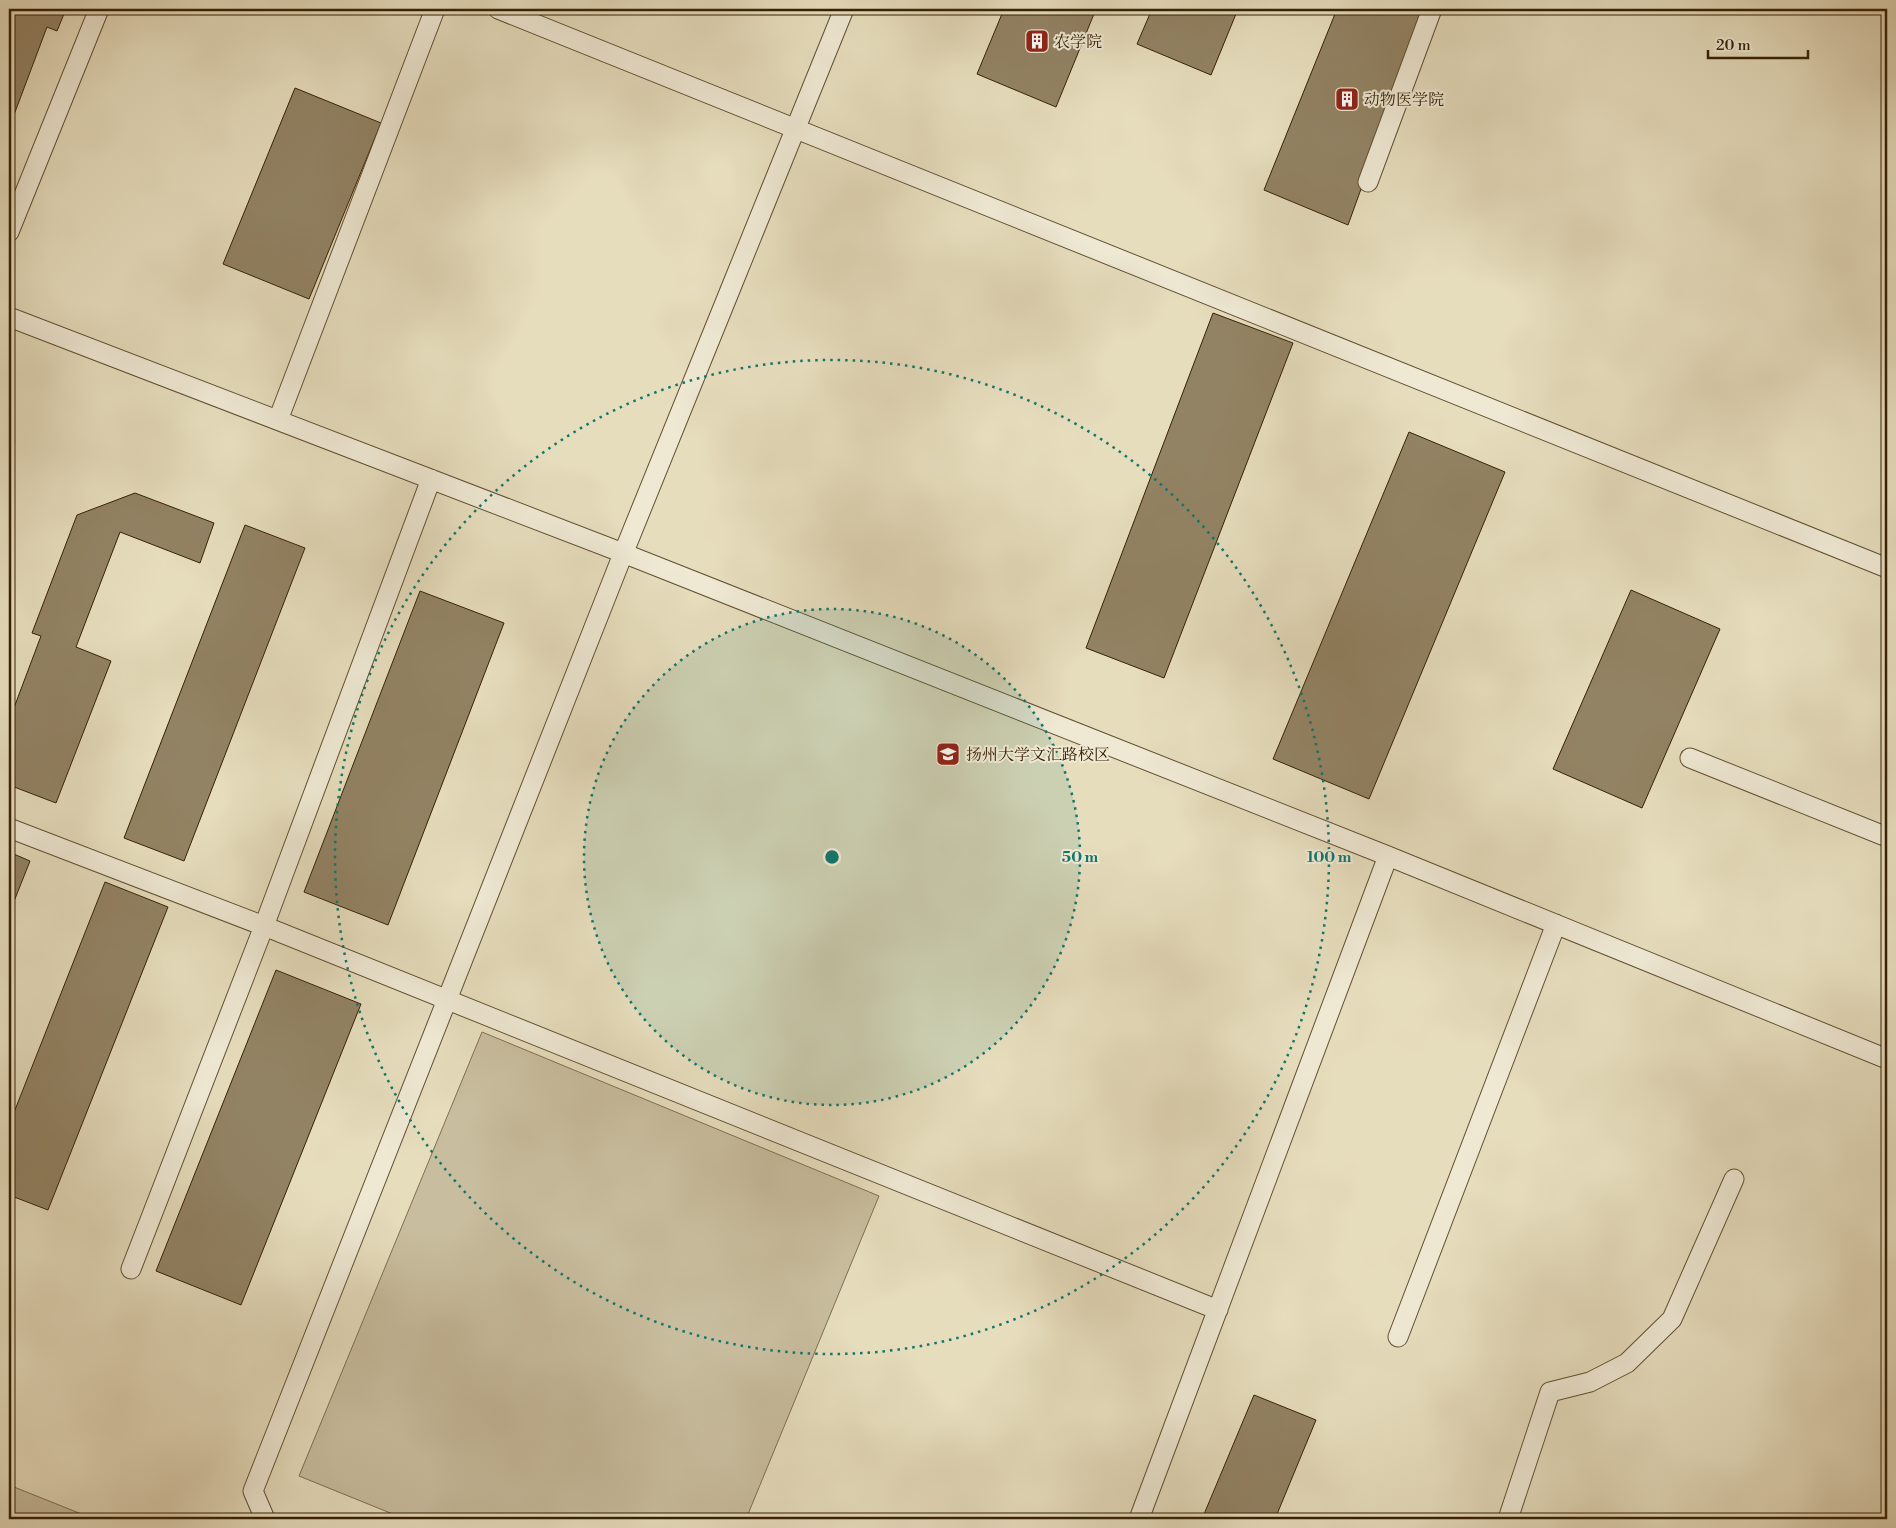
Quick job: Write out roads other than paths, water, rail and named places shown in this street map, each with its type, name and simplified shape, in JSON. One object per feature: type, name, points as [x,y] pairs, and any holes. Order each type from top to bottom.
[{"type":"lane","points":[[9,232],[99,9]]},
{"type":"lane","points":[[278,420],[435,9]]},
{"type":"lane","points":[[498,9],[1887,568]]},
{"type":"lane","points":[[265,1519],[253,1491],[445,998],[844,9]]},
{"type":"lane","points":[[1368,182],[1432,9]]},
{"type":"lane","points":[[9,317],[623,553],[1388,856],[1887,1059]]},
{"type":"lane","points":[[131,1269],[264,926],[431,479]]},
{"type":"lane","points":[[1690,758],[1887,837]]},
{"type":"lane","points":[[9,828],[445,998],[1218,1310]]},
{"type":"lane","points":[[1139,1519],[1388,856]]},
{"type":"lane","points":[[1398,1337],[1556,924]]},
{"type":"lane","points":[[1508,1519],[1550,1392],[1590,1382],[1627,1363],[1672,1319],[1734,1179]]},
{"type":"place","name":"农学院","points":[[1037,41]]},
{"type":"place","name":"动物医学院","points":[[1347,99]]},
{"type":"place","name":"扬州大学文汇路校区","points":[[948,754]]}]
